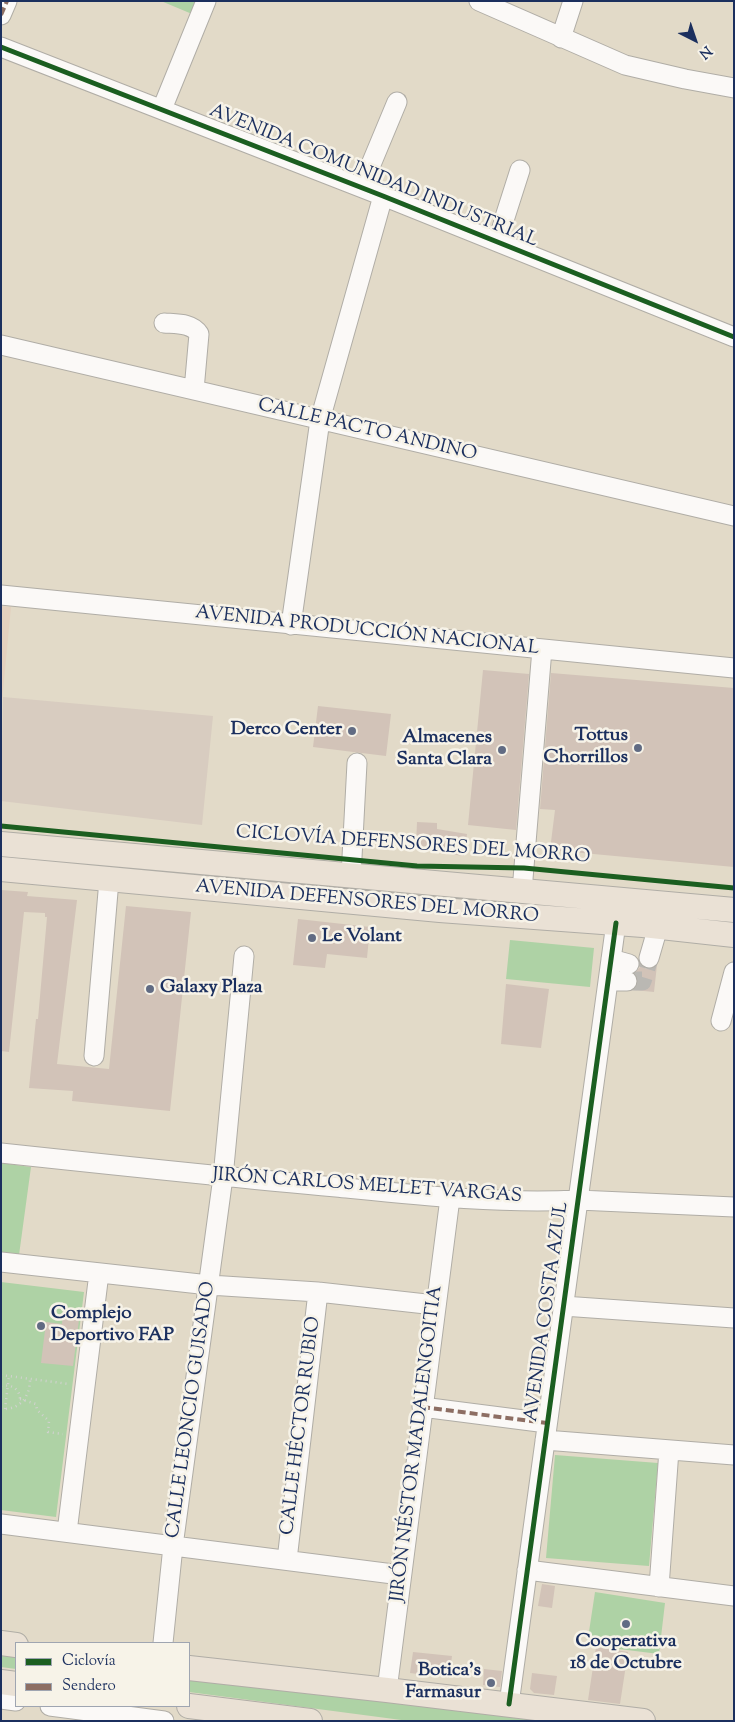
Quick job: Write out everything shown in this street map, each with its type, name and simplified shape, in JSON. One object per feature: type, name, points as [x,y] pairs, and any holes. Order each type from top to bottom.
[{"type":"main road","name":"AVENIDA DEFENSORES DEL MORRO","points":[[6,845],[734,910]]},
{"type":"main road","points":[[6,845],[6,869]]},
{"type":"main road","name":"AVENIDA DEFENSORES DEL MORRO","points":[[6,869],[440,910],[658,927],[734,935]]},
{"type":"main road","points":[[1,1643],[15,1645]]},
{"type":"main road","points":[[190,1668],[643,1721]]},
{"type":"main road","points":[[1,1682],[15,1684]]},
{"type":"main road","points":[[190,1706],[252,1717],[310,1721]]},
{"type":"street","points":[[1,15],[7,1]]},
{"type":"street","points":[[162,109],[206,1]]},
{"type":"street","points":[[479,1],[625,65],[734,88]]},
{"type":"street","points":[[561,38],[573,1]]},
{"type":"street","name":"AVENIDA COMUNIDAD INDUSTRIAL","points":[[1,47],[363,188],[734,337]]},
{"type":"street","points":[[363,188],[397,102]]},
{"type":"street","points":[[498,242],[520,170]]},
{"type":"street","points":[[291,625],[320,420],[383,196]]},
{"type":"street","points":[[164,323],[190,326],[196,329],[199,334],[194,390]]},
{"type":"street","name":"CALLE PACTO ANDINO","points":[[1,345],[734,516]]},
{"type":"street","name":"AVENIDA PRODUCCIÓN NACIONAL","points":[[1,595],[734,668]]},
{"type":"street","points":[[522,891],[542,650]]},
{"type":"street","points":[[351,876],[357,763]]},
{"type":"street","points":[[94,1056],[110,880]]},
{"type":"street","name":"AVENIDA COSTA AZUL","points":[[509,1704],[616,924]]},
{"type":"street","points":[[648,958],[658,927]]},
{"type":"street","name":"CALLE LEONCIO GUISADO","points":[[163,1642],[173,1546],[223,1177],[244,956]]},
{"type":"street","points":[[608,981],[628,972],[611,959]]},
{"type":"street","points":[[721,1021],[734,972]]},
{"type":"street","name":"JIRÓN CARLOS MELLET VARGAS","points":[[1,1153],[223,1177],[450,1198],[578,1200],[734,1207]]},
{"type":"street","name":"JIRÓN NÉSTOR MADALENGOITIA","points":[[387,1690],[450,1198]]},
{"type":"street","points":[[1,1262],[209,1285],[318,1292],[435,1305]]},
{"type":"street","points":[[67,1532],[99,1273]]},
{"type":"street","name":"CALLE HÉCTOR RUBIO","points":[[287,1560],[318,1292]]},
{"type":"street","points":[[564,1306],[734,1318]]},
{"type":"street","points":[[422,1407],[546,1432],[670,1450],[734,1455]]},
{"type":"street","points":[[659,1587],[670,1450]]},
{"type":"street","points":[[1,1524],[401,1575]]},
{"type":"street","points":[[527,1570],[734,1596]]},
{"type":"street","points":[[1,1699],[15,1701]]},
{"type":"street","points":[[58,1707],[164,1721]]},
{"type":"path","points":[[1,1375],[78,1385]]},
{"type":"path","points":[[9,1376],[3,1409],[19,1404],[28,1394],[30,1379]]},
{"type":"path","points":[[1,1386],[8,1385],[18,1390],[22,1400]]},
{"type":"path","points":[[22,1400],[36,1404],[37,1410],[49,1420],[48,1432],[64,1434]]},
{"type":"shaded area","points":[[1,606],[11,607],[1,712]]},
{"type":"shaded area","points":[[3,697],[213,716],[202,825],[1,801]]},
{"type":"green space","points":[[161,1],[198,1],[192,14]]},
{"type":"green space","points":[[510,940],[594,948],[590,987],[506,979]]},
{"type":"green space","points":[[1,1163],[31,1167],[19,1255],[1,1254]]},
{"type":"green space","points":[[1,1282],[84,1292],[56,1517],[1,1510]]},
{"type":"green space","points":[[555,1455],[658,1463],[649,1566],[546,1558]]},
{"type":"green space","name":"Cooperativa 18 de Octubre","points":[[595,1592],[665,1603],[659,1654],[587,1645]]},
{"type":"green space","points":[[1,1649],[15,1651],[15,1669],[1,1667]]},
{"type":"green space","points":[[190,1673],[557,1721],[409,1721],[190,1692]]},
{"type":"building","name":"Almacenes Santa Clara","points":[[483,670],[529,674],[516,830],[468,825]]},
{"type":"building","name":"Tottus Chorrillos","points":[[551,673],[734,688],[734,867],[550,850],[555,810],[540,809]]},
{"type":"building","name":"Derco Center","points":[[318,706],[391,714],[386,756],[313,747]]},
{"type":"building","points":[[417,822],[437,823],[437,829],[467,834],[464,856],[449,854],[449,848],[416,846]]},
{"type":"building","name":"Galaxy Plaza","points":[[1,890],[28,892],[27,896],[77,900],[57,1064],[109,1069],[126,906],[191,912],[170,1111],[72,1101],[73,1091],[29,1088],[36,1019],[38,1019],[47,917],[45,917],[45,913],[24,912],[9,1052],[1,1051]]},
{"type":"building","points":[[298,919],[370,927],[367,958],[327,954],[325,968],[293,965]]},
{"type":"building","points":[[640,964],[646,969],[652,969],[657,965],[654,992],[634,990],[638,981],[635,973]]},
{"type":"building","points":[[506,984],[549,989],[541,1048],[501,1044]]},
{"type":"building","points":[[63,1310],[80,1312],[73,1366],[41,1363],[46,1322],[62,1324]]},
{"type":"building","points":[[542,1584],[555,1586],[552,1608],[538,1606]]},
{"type":"building","points":[[596,1647],[628,1652],[620,1704],[588,1700]]},
{"type":"building","points":[[413,1652],[452,1656],[449,1678],[410,1673]]},
{"type":"building","points":[[484,1669],[502,1671],[500,1687],[483,1685]]},
{"type":"building","points":[[532,1673],[557,1676],[554,1695],[534,1693],[530,1689]]},
{"type":"tunnel","points":[[627,981],[642,981],[649,958]]},
{"type":"marked path","points":[[1,15],[7,1]]},
{"type":"marked path","points":[[422,1407],[547,1423]]},
{"type":"cycle path","points":[[1,47],[383,196],[734,337]]},
{"type":"cycle path","name":"CICLOVÍA DEFENSORES DEL MORRO","points":[[1,826],[417,866],[524,868],[734,888]]},
{"type":"cycle path","points":[[509,1704],[616,923]]},
{"type":"place","name":"Derco Center","points":[[352,731]]},
{"type":"place","name":"Tottus Chorrillos","points":[[638,748]]},
{"type":"place","name":"Almacenes Santa Clara","points":[[502,750]]},
{"type":"place","name":"Le Volant","points":[[312,938]]},
{"type":"place","name":"Galaxy Plaza","points":[[150,989]]},
{"type":"place","name":"Complejo Deportivo FAP","points":[[41,1326]]},
{"type":"place","name":"Cooperativa 18 de Octubre","points":[[626,1624]]},
{"type":"place","name":"Botica's Farmasur","points":[[491,1683]]}]
